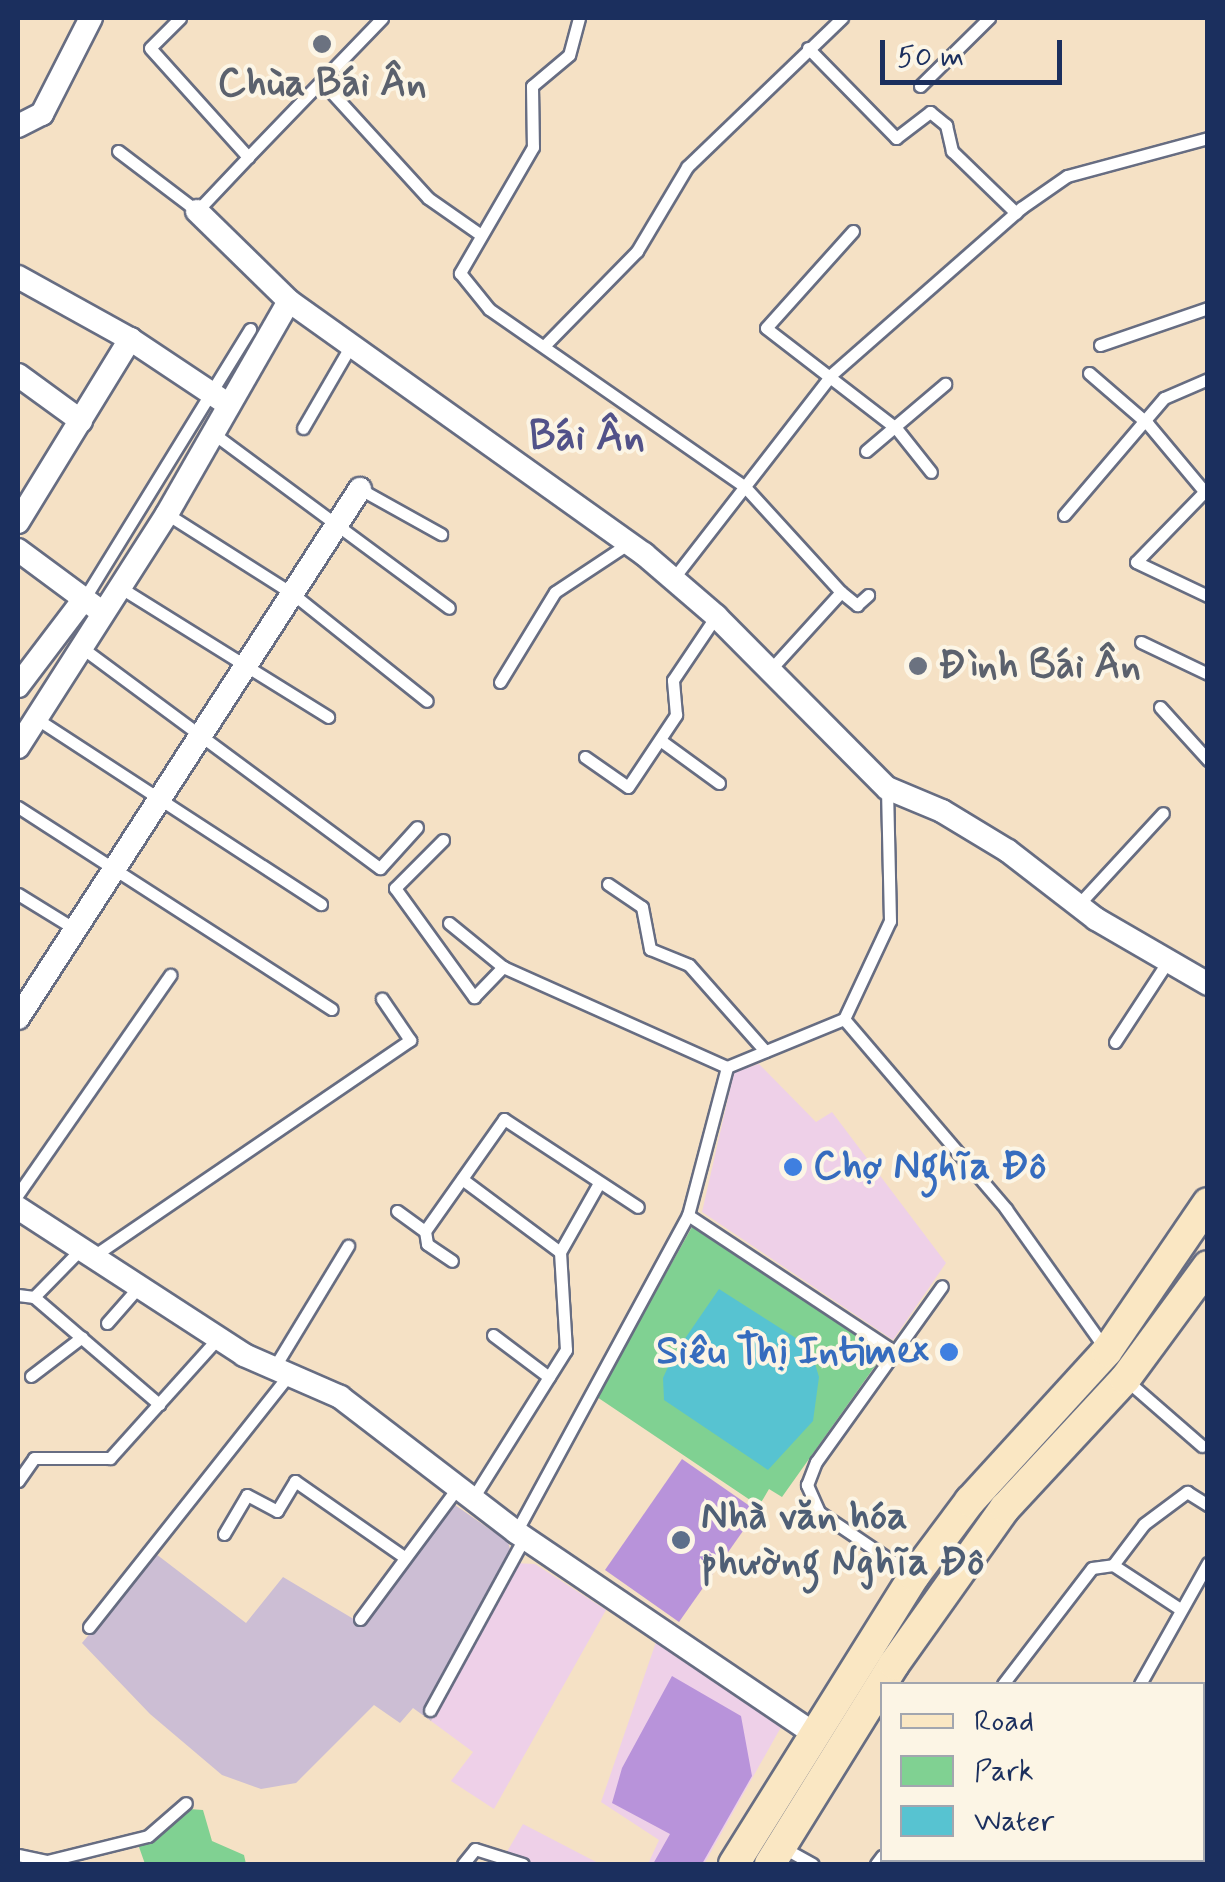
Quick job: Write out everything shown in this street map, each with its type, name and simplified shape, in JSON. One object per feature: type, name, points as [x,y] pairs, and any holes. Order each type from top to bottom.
[{"type":"main road","points":[[739,1863],[813,1733],[914,1576],[970,1501],[1107,1351],[1208,1203]]},
{"type":"main road","points":[[883,1682],[1005,1508],[1096,1412],[1202,1284]]},
{"type":"main road","points":[[1073,1390],[1096,1412]]},
{"type":"main road","points":[[868,1646],[894,1664]]},
{"type":"main road","points":[[776,1856],[880,1687]]},
{"type":"street","points":[[18,126],[42,114],[91,18]]},
{"type":"street","points":[[197,211],[289,301],[629,543],[673,579],[716,616],[887,788],[942,811],[1008,851],[1078,905],[1208,984]]},
{"type":"street","points":[[18,278],[130,338],[220,399]]},
{"type":"street","points":[[18,748],[168,514],[214,434],[220,399],[289,301]]},
{"type":"street","points":[[18,522],[130,338]]},
{"type":"street","points":[[18,375],[81,421]]},
{"type":"street","points":[[22,1003],[76,929],[360,489]]},
{"type":"street","points":[[18,550],[105,614]]},
{"type":"street","points":[[18,686],[84,599]]},
{"type":"street","points":[[18,1208],[83,1256],[218,1340],[340,1397],[520,1534],[813,1733]]},
{"type":"lane","points":[[180,18],[150,48],[248,157]]},
{"type":"lane","points":[[118,152],[197,211],[324,84],[382,18]]},
{"type":"lane","points":[[579,18],[568,55],[532,86],[533,147],[461,269],[464,282],[476,298],[745,487],[857,606],[868,595]]},
{"type":"lane","points":[[544,346],[637,251],[687,167],[842,18]]},
{"type":"lane","points":[[920,86],[989,18]]},
{"type":"lane","points":[[808,48],[896,138],[930,112],[946,125],[952,152],[1016,213]]},
{"type":"lane","points":[[324,84],[428,198],[481,234]]},
{"type":"lane","points":[[673,579],[832,374],[1016,213],[1067,176],[1208,138]]},
{"type":"lane","points":[[853,231],[766,328],[832,374],[896,428],[932,472]]},
{"type":"lane","points":[[1100,346],[1208,308]]},
{"type":"lane","points":[[84,599],[220,399],[250,329]]},
{"type":"lane","points":[[303,428],[350,347]]},
{"type":"lane","points":[[1088,373],[1148,424],[1205,490],[1136,562],[1208,596]]},
{"type":"lane","points":[[1064,515],[1148,424],[1164,398],[1208,379]]},
{"type":"lane","points":[[866,452],[946,384]]},
{"type":"lane","points":[[214,434],[449,608]]},
{"type":"lane","points":[[360,489],[441,534]]},
{"type":"lane","points":[[168,514],[293,594],[427,700]]},
{"type":"lane","points":[[500,682],[554,592],[629,543]]},
{"type":"lane","points":[[121,588],[244,669],[328,717]]},
{"type":"lane","points":[[770,670],[842,592]]},
{"type":"lane","points":[[585,757],[628,787],[676,715],[673,680],[716,616]]},
{"type":"lane","points":[[1142,642],[1208,674]]},
{"type":"lane","points":[[84,650],[204,732],[380,868],[417,827]]},
{"type":"lane","points":[[1160,706],[1208,760]]},
{"type":"lane","points":[[36,719],[322,904]]},
{"type":"lane","points":[[660,740],[719,783]]},
{"type":"lane","points":[[449,924],[504,968],[727,1067],[844,1018],[890,920],[887,788]]},
{"type":"lane","points":[[18,807],[112,872],[332,1009]]},
{"type":"lane","points":[[1078,905],[1163,813]]},
{"type":"lane","points":[[443,840],[395,888],[474,997],[504,968]]},
{"type":"lane","points":[[608,884],[642,906],[650,949],[688,965],[765,1051]]},
{"type":"lane","points":[[18,894],[76,929]]},
{"type":"lane","points":[[1114,1042],[1168,961]]},
{"type":"lane","points":[[18,1194],[170,975]]},
{"type":"lane","points":[[34,1297],[83,1256],[410,1040],[382,999]]},
{"type":"lane","points":[[844,1018],[1006,1209],[1107,1351]]},
{"type":"lane","points":[[430,1710],[688,1215],[727,1067]]},
{"type":"lane","points":[[452,1261],[427,1244],[425,1231],[504,1119],[638,1207]]},
{"type":"lane","points":[[462,1179],[560,1252]]},
{"type":"lane","points":[[360,1619],[404,1557],[466,1493],[566,1350],[560,1252],[599,1183]]},
{"type":"lane","points":[[397,1211],[425,1231]]},
{"type":"lane","points":[[688,1215],[895,1352]]},
{"type":"lane","points":[[89,1627],[281,1372],[348,1246]]},
{"type":"lane","points":[[914,1576],[819,1512],[807,1484],[942,1286]]},
{"type":"lane","points":[[107,1322],[136,1290]]},
{"type":"lane","points":[[18,1295],[34,1297],[159,1404]]},
{"type":"lane","points":[[493,1336],[549,1376]]},
{"type":"lane","points":[[31,1376],[82,1338]]},
{"type":"lane","points":[[18,1481],[34,1458],[110,1458],[218,1340]]},
{"type":"lane","points":[[1125,1379],[1202,1446]]},
{"type":"lane","points":[[224,1534],[247,1495],[277,1511],[295,1480],[404,1557]]},
{"type":"lane","points":[[1113,1565],[1144,1524],[1187,1492],[1208,1505]]},
{"type":"lane","points":[[1141,1682],[1208,1563]]},
{"type":"lane","points":[[1005,1682],[1092,1568],[1113,1565],[1180,1609]]},
{"type":"lane","points":[[18,1855],[47,1863],[148,1836],[186,1803]]},
{"type":"lane","points":[[463,1864],[476,1848],[523,1864]]},
{"type":"lane","points":[[776,1856],[812,1864]]},
{"type":"shaded area","name":"Chợ Nghĩa Đô","points":[[759,1064],[816,1122],[832,1112],[946,1263],[893,1340],[702,1212],[734,1072]]},
{"type":"shaded area","points":[[455,1505],[508,1542],[514,1563],[431,1721],[413,1708],[400,1723],[374,1705],[296,1783],[261,1789],[222,1775],[150,1714],[82,1643],[156,1554],[246,1623],[283,1577],[362,1624]]},
{"type":"shaded area","points":[[514,1563],[535,1564],[606,1610],[494,1809],[451,1781],[473,1752],[431,1721]]},
{"type":"shaded area","points":[[656,1642],[785,1720],[704,1864],[648,1864],[659,1840],[601,1802]]},
{"type":"shaded area","points":[[523,1824],[600,1864],[500,1864]]},
{"type":"green space","points":[[692,1227],[885,1352],[782,1497],[769,1489],[759,1506],[597,1397]]},
{"type":"green space","points":[[189,1809],[203,1810],[212,1841],[244,1855],[246,1864],[145,1864],[139,1847]]},
{"type":"water","points":[[719,1289],[810,1347],[819,1377],[813,1421],[768,1470],[664,1400],[663,1378],[673,1356]]},
{"type":"building","name":"Nhà văn hóa phường Nghĩa Đô","points":[[682,1459],[757,1511],[679,1622],[605,1570]]},
{"type":"building","points":[[672,1676],[741,1716],[752,1776],[702,1864],[653,1864],[670,1834],[612,1803],[622,1768]]},
{"type":"place","name":"Chùa Bái Ân","points":[[322,44]]},
{"type":"place","name":"Đình Bái Ân","points":[[918,666]]},
{"type":"place","name":"Chợ Nghĩa Đô","points":[[793,1167]]},
{"type":"place","name":"Siêu Thị Intimex","points":[[949,1352]]},
{"type":"place","name":"Nhà văn hóa phường Nghĩa Đô","points":[[681,1540]]},
{"type":"district","name":"Bái Ân","points":[[587,438]]}]
